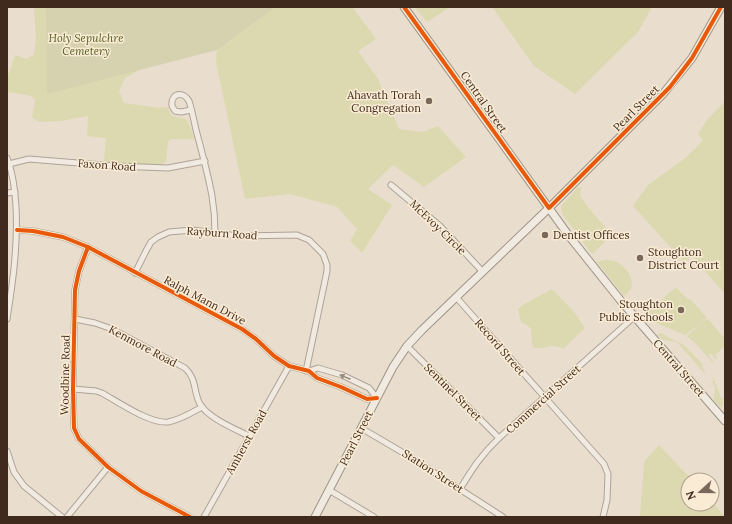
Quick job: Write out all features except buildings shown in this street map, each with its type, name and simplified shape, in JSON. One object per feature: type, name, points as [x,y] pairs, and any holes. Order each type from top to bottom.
[{"type":"main road","name":"Central Street","points":[[404,7],[590,263],[634,317],[725,421]]},
{"type":"main road","name":"Pearl Street","points":[[315,517],[393,367],[407,346],[482,271],[549,208],[670,87],[692,58],[721,7]]},
{"type":"street","points":[[191,110],[205,162],[212,197],[216,233]]},
{"type":"street","name":"Faxon Road","points":[[8,161],[29,159],[115,166],[168,168],[205,162]]},
{"type":"street","points":[[7,319],[16,257],[17,230],[15,192],[8,161]]},
{"type":"street","name":"McEvoy Circle","points":[[391,184],[440,226],[482,271]]},
{"type":"street","points":[[7,193],[15,192]]},
{"type":"street","name":"Ralph Mann Drive","points":[[17,230],[63,236],[88,247],[242,329],[256,339],[274,356],[289,366],[308,371],[317,378],[342,387],[367,399],[377,398]]},
{"type":"street","name":"Rayburn Road","points":[[136,272],[151,242],[158,236],[170,232],[192,230],[243,236],[298,235],[304,238],[314,244],[323,254],[327,265],[326,278],[308,371]]},
{"type":"street","name":"Woodbine Road","points":[[88,247],[79,271],[75,290],[73,389],[74,428],[79,439],[108,467],[141,491],[190,517]]},
{"type":"street","name":"Record Street","points":[[456,297],[606,467],[608,474],[607,500],[603,517]]},
{"type":"street","name":"Commercial Street","points":[[460,489],[483,453],[634,317]]},
{"type":"street","name":"Kenmore Road","points":[[75,320],[95,323],[112,329],[185,368],[193,379],[199,402],[202,407]]},
{"type":"street","name":"Sentinel Street","points":[[407,346],[499,438]]},
{"type":"street","name":"Amherst Road","points":[[204,517],[289,366]]},
{"type":"street","name":"Ralph Mann Drive","points":[[308,371],[318,368],[342,375],[369,388],[377,398]]},
{"type":"street","points":[[73,389],[102,393],[145,416],[159,421],[174,421],[202,407],[210,414],[249,436]]},
{"type":"street","name":"Station Street","points":[[361,428],[407,455],[503,517]]},
{"type":"street","points":[[7,451],[14,472],[24,486],[62,517]]},
{"type":"street","points":[[67,517],[108,467]]},
{"type":"street","points":[[329,490],[374,517]]},
{"type":"green space","points":[[34,7],[172,7],[146,66],[125,78],[119,91],[124,103],[160,108],[167,107],[172,116],[186,119],[191,128],[194,139],[171,139],[168,142],[166,162],[161,164],[122,164],[104,161],[106,138],[87,136],[88,116],[61,121],[39,122],[32,117],[35,99],[29,95],[7,92],[7,78],[15,55],[26,59],[34,55],[36,39]]},
{"type":"green space","name":"Holy Sepulchre Cemetery","points":[[46,7],[276,7],[217,50],[47,94]]},
{"type":"green space","points":[[276,7],[352,7],[376,39],[358,51],[378,79],[399,129],[422,132],[438,126],[466,157],[424,187],[393,165],[368,189],[392,205],[362,253],[350,241],[357,229],[337,207],[290,194],[245,199],[216,62],[217,50]]},
{"type":"green space","points":[[415,7],[450,7],[427,22]]},
{"type":"green space","points":[[492,7],[652,7],[638,32],[575,94],[534,66]]},
{"type":"green space","points":[[725,101],[725,294],[692,256],[684,262],[633,206],[648,185],[688,156],[703,140],[698,134],[706,121]]},
{"type":"green space","points":[[578,187],[581,188],[580,196],[587,206],[612,235],[592,254],[563,215],[561,209],[562,205]]},
{"type":"green space","points":[[612,260],[617,262],[623,266],[628,273],[632,281],[632,285],[631,289],[624,296],[597,262]]},
{"type":"green space","points":[[676,287],[688,300],[690,299],[707,318],[685,335],[642,317]]},
{"type":"green space","points":[[552,289],[575,313],[585,328],[563,349],[555,346],[534,348],[532,344],[531,329],[521,322],[518,309]]},
{"type":"green space","points":[[708,319],[725,339],[725,346],[715,355],[717,358],[716,360],[711,353],[708,355],[714,362],[713,363],[687,336],[702,322]]},
{"type":"green space","points":[[662,333],[682,344],[688,349],[703,365],[702,367],[705,371],[704,373],[677,342],[663,340],[657,334]]},
{"type":"green space","points":[[713,377],[721,398],[723,398],[721,408],[714,400],[715,387],[712,382],[714,380],[712,378]]},
{"type":"green space","points":[[659,445],[684,472],[680,472],[680,512],[720,511],[725,517],[640,517],[644,462]]},
{"type":"cycle path","points":[[404,7],[549,208],[670,87],[692,58],[721,7]]},
{"type":"cycle path","points":[[17,230],[33,231],[63,237],[88,247],[242,329],[256,339],[274,356],[289,366],[309,371],[317,378],[367,399],[377,398]]},
{"type":"cycle path","points":[[88,247],[79,271],[75,290],[73,389],[74,428],[79,439],[108,467],[141,491],[190,517]]},
{"type":"place","name":"Ahavath Torah Congregation","points":[[429,101]]},
{"type":"place","name":"Dentist Offices","points":[[545,235]]},
{"type":"place","name":"Stoughton District Court","points":[[640,258]]},
{"type":"place","name":"Stoughton Public Schools","points":[[681,310]]}]
